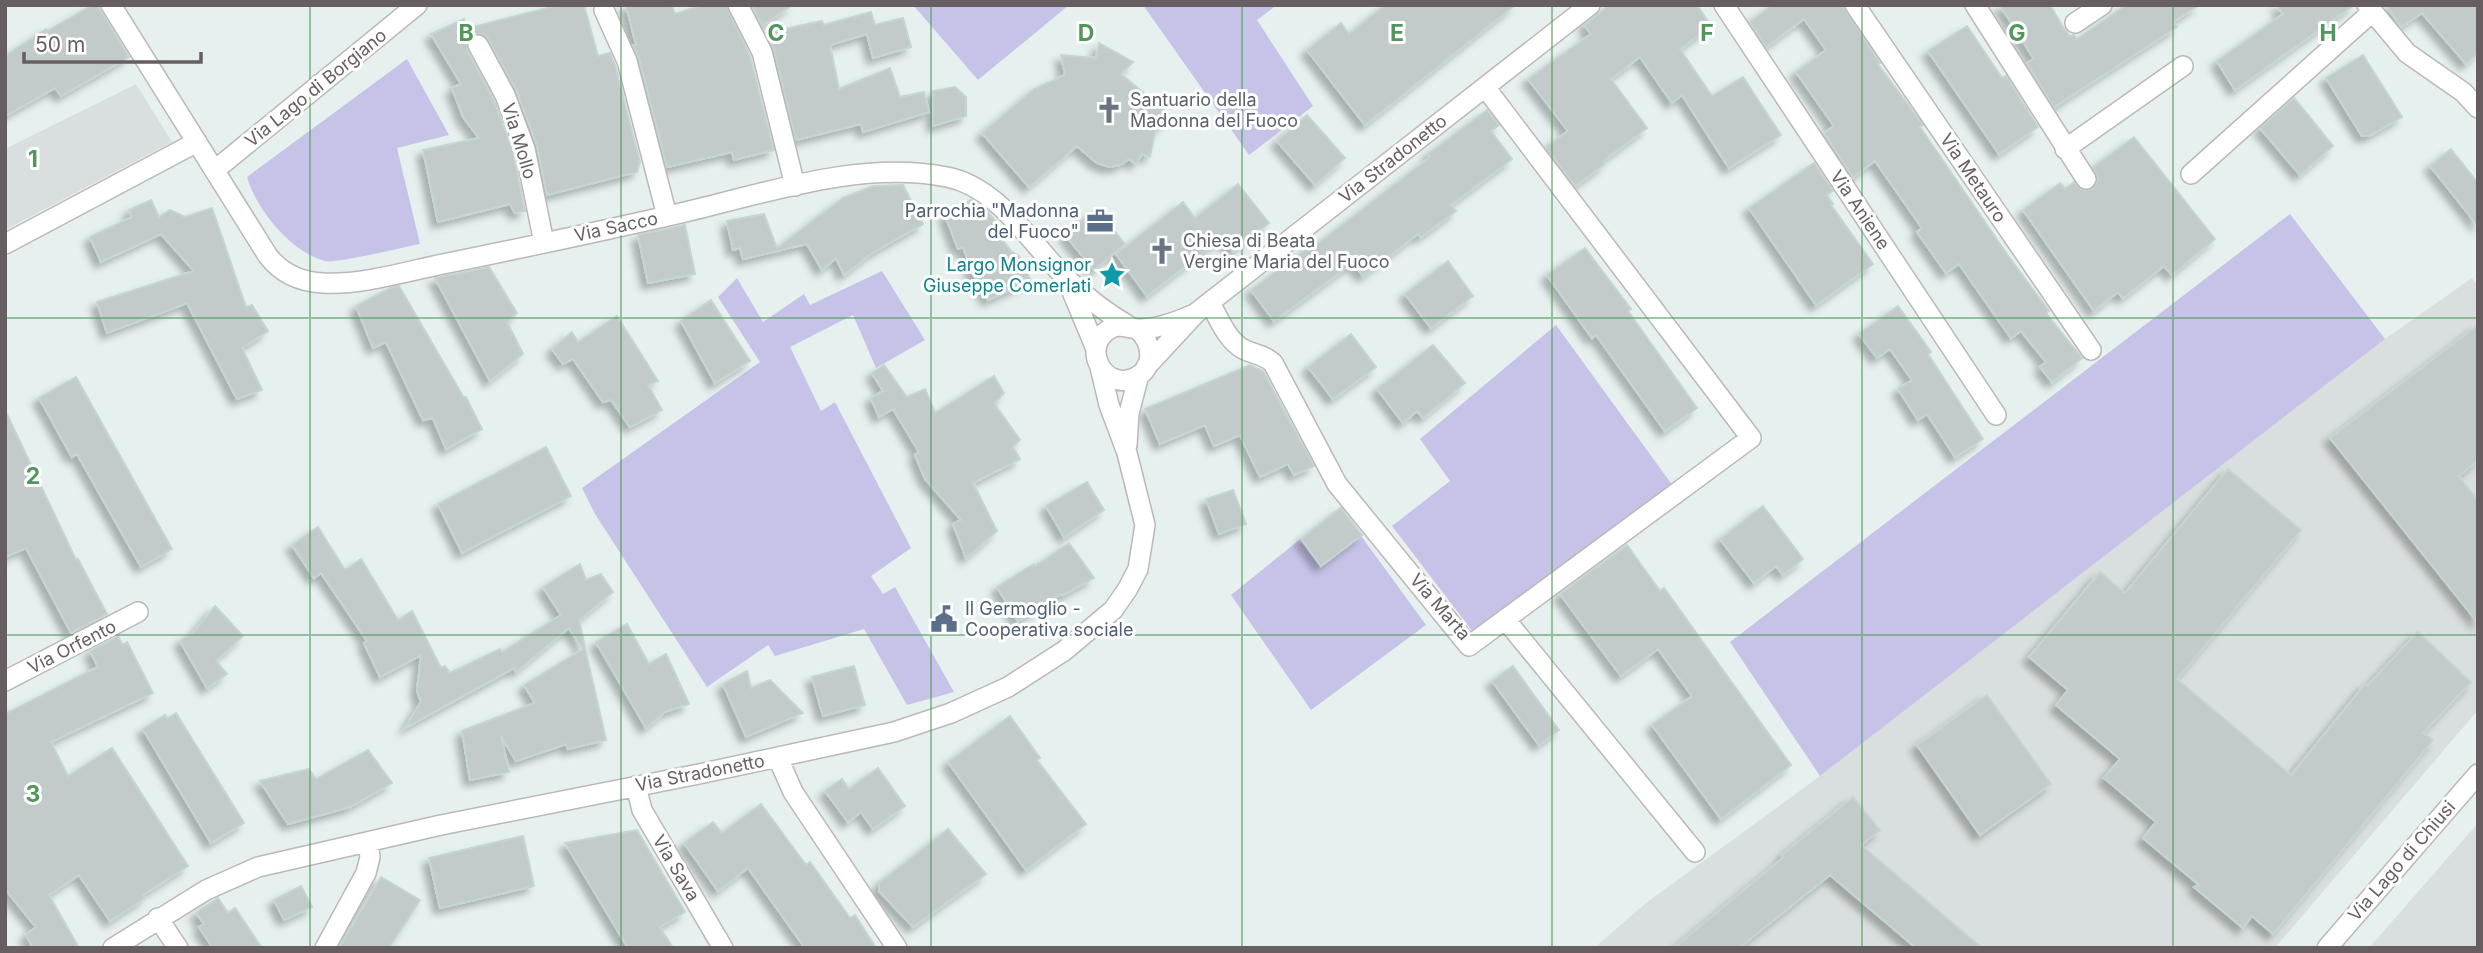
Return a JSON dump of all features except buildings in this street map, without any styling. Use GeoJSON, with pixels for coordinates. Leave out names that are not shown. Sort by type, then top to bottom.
{"type":"FeatureCollection","features":[{"type":"Feature","properties":{"kind":"street","name":"Via Sacco"},"geometry":{"type":"LineString","coordinates":[[111,5],[268,256],[280,269],[302,280],[345,283],[544,243],[795,186],[887,171],[905,171],[951,178],[979,191],[1001,207],[1066,278],[1095,304],[1133,328]]}},
{"type":"Feature","properties":{"kind":"street","name":"Via Lago di Borgiano"},"geometry":{"type":"LineString","coordinates":[[215,170],[417,5]]}},
{"type":"Feature","properties":{"kind":"street"},"geometry":{"type":"LineString","coordinates":[[738,5],[762,52],[795,186]]}},
{"type":"Feature","properties":{"kind":"street","name":"Via Stradonetto"},"geometry":{"type":"LineString","coordinates":[[1127,453],[1129,413],[1143,371],[1203,308],[1590,5]]}},
{"type":"Feature","properties":{"kind":"street","name":"Via Aniene"},"geometry":{"type":"LineString","coordinates":[[1724,5],[1996,415]]}},
{"type":"Feature","properties":{"kind":"street","name":"Via Metauro"},"geometry":{"type":"LineString","coordinates":[[1855,5],[2091,350]]}},
{"type":"Feature","properties":{"kind":"street"},"geometry":{"type":"LineString","coordinates":[[1975,5],[2086,179]]}},
{"type":"Feature","properties":{"kind":"street"},"geometry":{"type":"LineString","coordinates":[[2075,23],[2102,5]]}},
{"type":"Feature","properties":{"kind":"street"},"geometry":{"type":"LineString","coordinates":[[2191,174],[2370,9],[2407,53],[2463,92],[2478,108]]}},
{"type":"Feature","properties":{"kind":"street"},"geometry":{"type":"LineString","coordinates":[[604,10],[627,61],[667,216]]}},
{"type":"Feature","properties":{"kind":"street","name":"Via Mollo"},"geometry":{"type":"LineString","coordinates":[[478,45],[505,95],[525,149],[544,243]]}},
{"type":"Feature","properties":{"kind":"street"},"geometry":{"type":"LineString","coordinates":[[2065,149],[2183,66]]}},
{"type":"Feature","properties":{"kind":"street"},"geometry":{"type":"LineString","coordinates":[[1485,87],[1751,438],[1505,620],[1695,852]]}},
{"type":"Feature","properties":{"kind":"street"},"geometry":{"type":"LineString","coordinates":[[5,244],[197,142]]}},
{"type":"Feature","properties":{"kind":"street","name":"Via Sacco"},"geometry":{"type":"LineString","coordinates":[[1066,278],[1098,358]]}},
{"type":"Feature","properties":{"kind":"street","name":"Via Stradonetto"},"geometry":{"type":"LineString","coordinates":[[1133,328],[1167,324],[1203,308]]}},
{"type":"Feature","properties":{"kind":"street","name":"Via Marta"},"geometry":{"type":"LineString","coordinates":[[1203,308],[1243,349],[1263,355],[1273,363],[1337,484],[1469,646],[1505,620]]}},
{"type":"Feature","properties":{"kind":"street"},"geometry":{"type":"LineString","coordinates":[[1122,325],[1133,328],[1147,339],[1150,346],[1150,354],[1143,371],[1129,380],[1107,376],[1098,358],[1098,342],[1108,330],[1122,325]]}},
{"type":"Feature","properties":{"kind":"street","name":"Via Stradonetto"},"geometry":{"type":"LineString","coordinates":[[113,948],[206,890],[258,867],[894,732],[951,713],[1008,687],[1064,651],[1113,610],[1139,569],[1145,525],[1127,453],[1106,396],[1098,358]]}},
{"type":"Feature","properties":{"kind":"street","name":"Via Orfento"},"geometry":{"type":"LineString","coordinates":[[5,681],[138,612]]}},
{"type":"Feature","properties":{"kind":"street"},"geometry":{"type":"LineString","coordinates":[[778,758],[793,792],[897,948]]}},
{"type":"Feature","properties":{"kind":"street","name":"Via Lago di Chiusi"},"geometry":{"type":"LineString","coordinates":[[2327,948],[2478,774]]}},
{"type":"Feature","properties":{"kind":"street","name":"Via Sava"},"geometry":{"type":"LineString","coordinates":[[636,786],[642,810],[723,948]]}},
{"type":"Feature","properties":{"kind":"street"},"geometry":{"type":"LineString","coordinates":[[326,948],[366,873],[370,857],[368,842]]}},
{"type":"Feature","properties":{"kind":"street"},"geometry":{"type":"LineString","coordinates":[[158,918],[178,948]]}},
{"type":"Feature","properties":{"kind":"shaded area"},"geometry":{"type":"Polygon","coordinates":[[[913,5],[1069,5],[978,80],[913,5]]]}},
{"type":"Feature","properties":{"kind":"shaded area"},"geometry":{"type":"Polygon","coordinates":[[[1143,5],[1277,5],[1257,20],[1313,106],[1249,155],[1143,5]]]}},
{"type":"Feature","properties":{"kind":"shaded area"},"geometry":{"type":"Polygon","coordinates":[[[407,59],[449,135],[397,148],[420,244],[331,261],[312,256],[277,228],[258,202],[247,177],[407,59]]]}},
{"type":"Feature","properties":{"kind":"shaded area"},"geometry":{"type":"Polygon","coordinates":[[[136,84],[172,142],[5,230],[5,149],[136,84]]]}},
{"type":"Feature","properties":{"kind":"shaded area"},"geometry":{"type":"Polygon","coordinates":[[[2290,214],[2385,339],[1820,776],[1730,642],[2290,214]]]}},
{"type":"Feature","properties":{"kind":"shaded area"},"geometry":{"type":"Polygon","coordinates":[[[882,271],[925,340],[876,368],[853,315],[790,347],[821,411],[835,402],[911,548],[871,576],[883,594],[895,587],[954,692],[907,705],[864,629],[775,656],[768,645],[707,687],[595,514],[582,488],[760,362],[718,297],[737,278],[763,322],[804,294],[810,305],[882,271]]]}},
{"type":"Feature","properties":{"kind":"shaded area"},"geometry":{"type":"Polygon","coordinates":[[[2472,278],[2478,286],[2478,710],[2275,948],[1594,948],[1646,903],[1820,776],[2385,339],[2472,278]]]}},
{"type":"Feature","properties":{"kind":"shaded area"},"geometry":{"type":"Polygon","coordinates":[[[1556,325],[1673,486],[1473,632],[1392,526],[1450,481],[1420,439],[1556,325]]]}},
{"type":"Feature","properties":{"kind":"shaded area"},"geometry":{"type":"Polygon","coordinates":[[[1340,507],[1426,625],[1311,710],[1231,595],[1340,507]]]}},
{"type":"Feature","properties":{"kind":"shaded area"},"geometry":{"type":"Polygon","coordinates":[[[2478,823],[2478,948],[2369,948],[2478,823]]]}},
{"type":"Feature","properties":{"kind":"place","name":"Santuario della Madonna del Fuoco"},"geometry":{"type":"Point","coordinates":[1109,110]}},
{"type":"Feature","properties":{"kind":"place","name":"Parrochia \"Madonna del Fuoco\""},"geometry":{"type":"Point","coordinates":[1100,221]}},
{"type":"Feature","properties":{"kind":"place","name":"Chiesa di Beata Vergine Maria del Fuoco"},"geometry":{"type":"Point","coordinates":[1162,251]}},
{"type":"Feature","properties":{"kind":"place","name":"Largo Monsignor Giuseppe Comerlati"},"geometry":{"type":"Point","coordinates":[1112,275]}},
{"type":"Feature","properties":{"kind":"place","name":"Il Germoglio - Cooperativa sociale"},"geometry":{"type":"Point","coordinates":[944,619]}}]}
